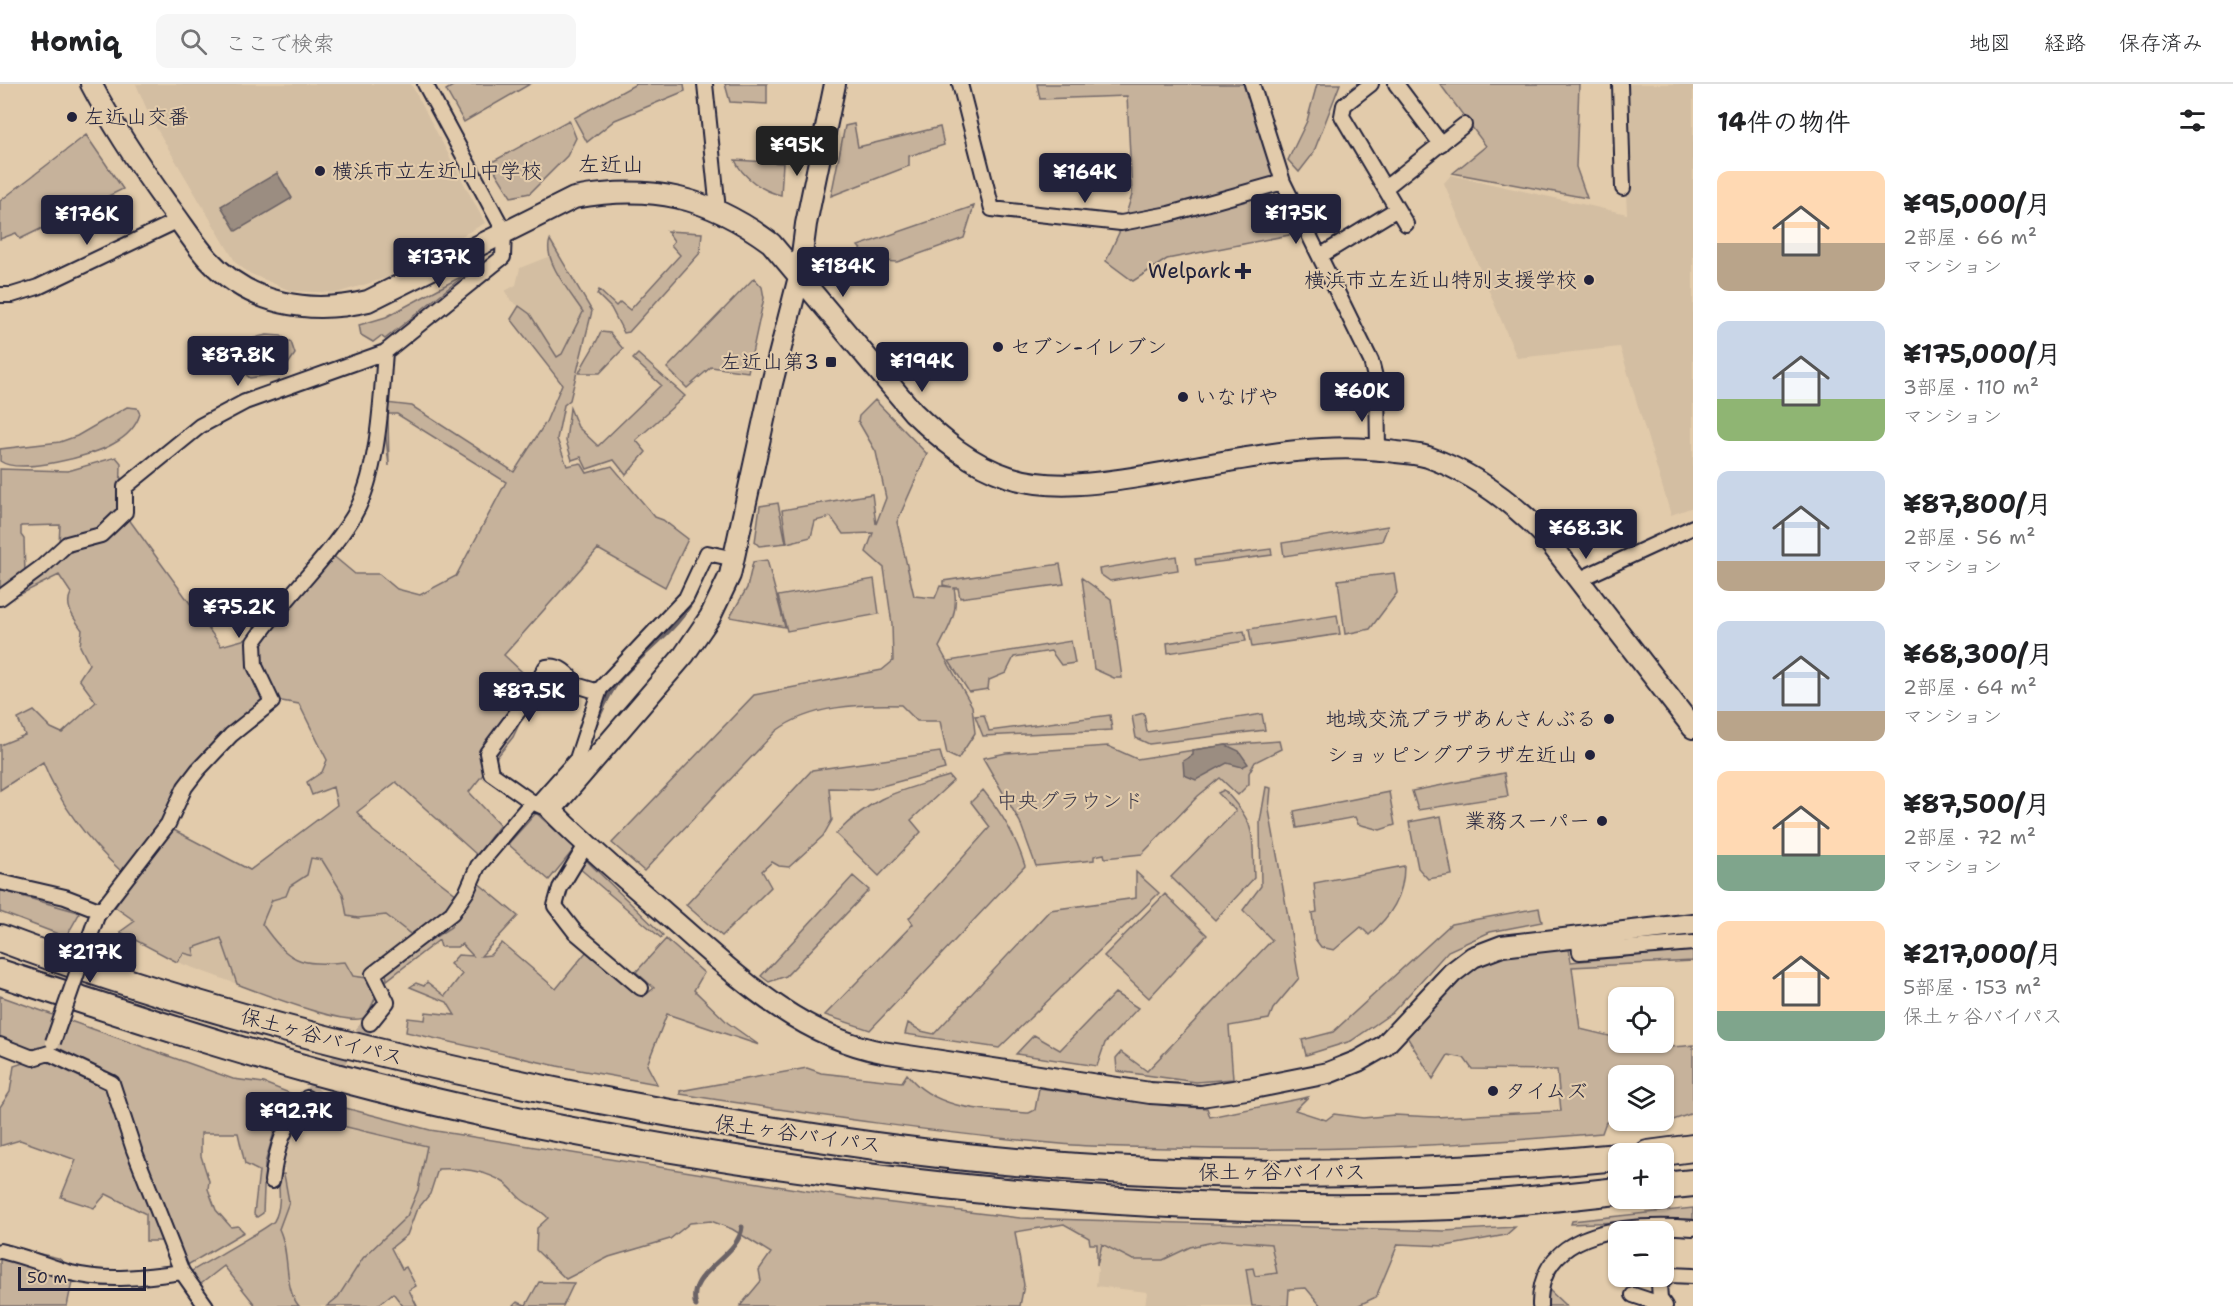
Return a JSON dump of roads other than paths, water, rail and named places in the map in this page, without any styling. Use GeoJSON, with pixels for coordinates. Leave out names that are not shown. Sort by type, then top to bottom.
{"type":"FeatureCollection","features":[{"type":"Feature","properties":{"kind":"highway","name":"保土ヶ谷バイパス"},"geometry":{"type":"LineString","coordinates":[[0,938],[208,1007],[355,1048],[712,1122],[863,1144],[967,1158],[1058,1165],[1248,1173],[1460,1171],[1608,1158]]}},
{"type":"Feature","properties":{"kind":"highway","name":"保土ヶ谷バイパス"},"geometry":{"type":"LineString","coordinates":[[0,973],[219,1044],[335,1077],[504,1117],[731,1159],[1028,1196],[1223,1206],[1451,1206],[1608,1192]]}},
{"type":"Feature","properties":{"kind":"highway"},"geometry":{"type":"LineString","coordinates":[[1674,1151],[1693,1148]]}},
{"type":"Feature","properties":{"kind":"highway"},"geometry":{"type":"LineString","coordinates":[[1674,1185],[1693,1183]]}},
{"type":"Feature","properties":{"kind":"street"},"geometry":{"type":"LineString","coordinates":[[91,84],[138,164],[210,260],[243,287],[290,306],[318,309],[344,307],[368,301],[574,198],[605,192],[663,193],[718,210],[745,223],[771,243],[913,412],[933,432],[956,452],[1011,477],[1040,482],[1091,483],[1310,451],[1378,449],[1426,456],[1482,483],[1521,512],[1544,535],[1693,728]]}},
{"type":"Feature","properties":{"kind":"street"},"geometry":{"type":"LineString","coordinates":[[0,598],[42,567],[67,544],[101,535],[125,513],[125,487],[200,426],[254,398],[385,352],[503,257],[504,231],[426,84]]}},
{"type":"Feature","properties":{"kind":"street"},"geometry":{"type":"LineString","coordinates":[[705,84],[718,210]]}},
{"type":"Feature","properties":{"kind":"street"},"geometry":{"type":"LineString","coordinates":[[370,1023],[387,1002],[373,974],[452,913],[467,891],[478,866],[540,806],[684,655],[711,617],[735,559],[772,383],[799,277],[806,224],[835,84]]}},
{"type":"Feature","properties":{"kind":"street"},"geometry":{"type":"LineString","coordinates":[[960,84],[992,209],[1121,222],[1180,211],[1283,182]]}},
{"type":"Feature","properties":{"kind":"street"},"geometry":{"type":"LineString","coordinates":[[1252,84],[1283,182],[1371,361],[1378,391],[1378,449]]}},
{"type":"Feature","properties":{"kind":"street"},"geometry":{"type":"LineString","coordinates":[[1371,84],[1344,105],[1342,116],[1406,224]]}},
{"type":"Feature","properties":{"kind":"street"},"geometry":{"type":"LineString","coordinates":[[1396,84],[1441,144]]}},
{"type":"Feature","properties":{"kind":"street"},"geometry":{"type":"LineString","coordinates":[[1620,84],[1623,188]]}},
{"type":"Feature","properties":{"kind":"street"},"geometry":{"type":"LineString","coordinates":[[1385,188],[1464,125]]}},
{"type":"Feature","properties":{"kind":"street"},"geometry":{"type":"LineString","coordinates":[[1320,256],[1397,209]]}},
{"type":"Feature","properties":{"kind":"street"},"geometry":{"type":"LineString","coordinates":[[0,296],[38,287],[179,220]]}},
{"type":"Feature","properties":{"kind":"street"},"geometry":{"type":"LineString","coordinates":[[0,1045],[33,1058],[51,1048],[98,913],[168,824],[185,787],[198,770],[231,735],[272,702],[255,666],[254,642],[353,517],[364,494],[381,405],[385,352]]}},
{"type":"Feature","properties":{"kind":"street"},"geometry":{"type":"LineString","coordinates":[[1578,580],[1693,527]]}},
{"type":"Feature","properties":{"kind":"street"},"geometry":{"type":"LineString","coordinates":[[540,806],[577,759],[599,692],[686,598],[707,553],[735,559]]}},
{"type":"Feature","properties":{"kind":"street"},"geometry":{"type":"LineString","coordinates":[[599,692],[576,685],[569,674],[558,667],[546,667],[531,694],[487,753],[490,773],[540,806],[735,975],[786,1014],[814,1030],[871,1050],[1150,1093],[1201,1096],[1328,1072],[1358,1061],[1384,1046],[1452,974],[1473,957],[1502,946],[1578,935],[1693,924]]}},
{"type":"Feature","properties":{"kind":"street"},"geometry":{"type":"LineString","coordinates":[[586,845],[556,896],[555,906],[575,932],[641,988]]}},
{"type":"Feature","properties":{"kind":"street"},"geometry":{"type":"LineString","coordinates":[[0,882],[65,897],[98,913]]}},
{"type":"Feature","properties":{"kind":"street"},"geometry":{"type":"LineString","coordinates":[[1578,935],[1580,951],[1693,943]]}},
{"type":"Feature","properties":{"kind":"street"},"geometry":{"type":"LineString","coordinates":[[51,1048],[112,1083],[134,1150],[182,1272],[206,1306]]}},
{"type":"Feature","properties":{"kind":"street"},"geometry":{"type":"LineString","coordinates":[[272,1181],[277,1145],[294,1115],[307,1098]]}},
{"type":"Feature","properties":{"kind":"street"},"geometry":{"type":"LineString","coordinates":[[1540,1306],[1541,1284],[1547,1271],[1566,1248],[1585,1236],[1646,1227],[1693,1228]]}},
{"type":"Feature","properties":{"kind":"street"},"geometry":{"type":"LineString","coordinates":[[0,1251],[27,1257],[72,1273],[99,1277],[182,1272]]}},
{"type":"Feature","properties":{"kind":"street"},"geometry":{"type":"LineString","coordinates":[[1633,1295],[1663,1302],[1659,1284],[1670,1275],[1693,1276]]}},
{"type":"Feature","properties":{"kind":"waterway"},"geometry":{"type":"LineString","coordinates":[[593,729],[615,685],[681,617],[696,592]]}},
{"type":"Feature","properties":{"kind":"waterway"},"geometry":{"type":"LineString","coordinates":[[696,1306],[695,1294],[698,1284],[732,1248],[739,1238],[742,1227]]}},
{"type":"Feature","properties":{"kind":"tunnel"},"geometry":{"type":"LineString","coordinates":[[307,1098],[370,1023]]}},
{"type":"Feature","properties":{"kind":"place","name":"左近山交番"},"geometry":{"type":"Point","coordinates":[72,117]}},
{"type":"Feature","properties":{"kind":"place","name":"横浜市立左近山中学校"},"geometry":{"type":"Point","coordinates":[320,171]}},
{"type":"Feature","properties":{"kind":"place","name":"Welpark"},"geometry":{"type":"Point","coordinates":[1243,271]}},
{"type":"Feature","properties":{"kind":"place","name":"横浜市立左近山特別支援学校"},"geometry":{"type":"Point","coordinates":[1589,280]}},
{"type":"Feature","properties":{"kind":"place","name":"セブン-イレブン"},"geometry":{"type":"Point","coordinates":[998,347]}},
{"type":"Feature","properties":{"kind":"place","name":"左近山第3"},"geometry":{"type":"Point","coordinates":[831,362]}},
{"type":"Feature","properties":{"kind":"place","name":"いなげや"},"geometry":{"type":"Point","coordinates":[1183,397]}},
{"type":"Feature","properties":{"kind":"place","name":"地域交流プラザあんさんぶる"},"geometry":{"type":"Point","coordinates":[1609,719]}},
{"type":"Feature","properties":{"kind":"place","name":"ショッピングプラザ左近山"},"geometry":{"type":"Point","coordinates":[1590,755]}},
{"type":"Feature","properties":{"kind":"place","name":"業務スーパー"},"geometry":{"type":"Point","coordinates":[1602,821]}},
{"type":"Feature","properties":{"kind":"place","name":"タイムズ"},"geometry":{"type":"Point","coordinates":[1493,1091]}},
{"type":"Feature","properties":{"kind":"district","name":"左近山"},"geometry":{"type":"Point","coordinates":[611,164]}},
{"type":"Feature","properties":{"kind":"park label","name":"中央グラウンド"},"geometry":{"type":"Point","coordinates":[1070,801]}}]}
